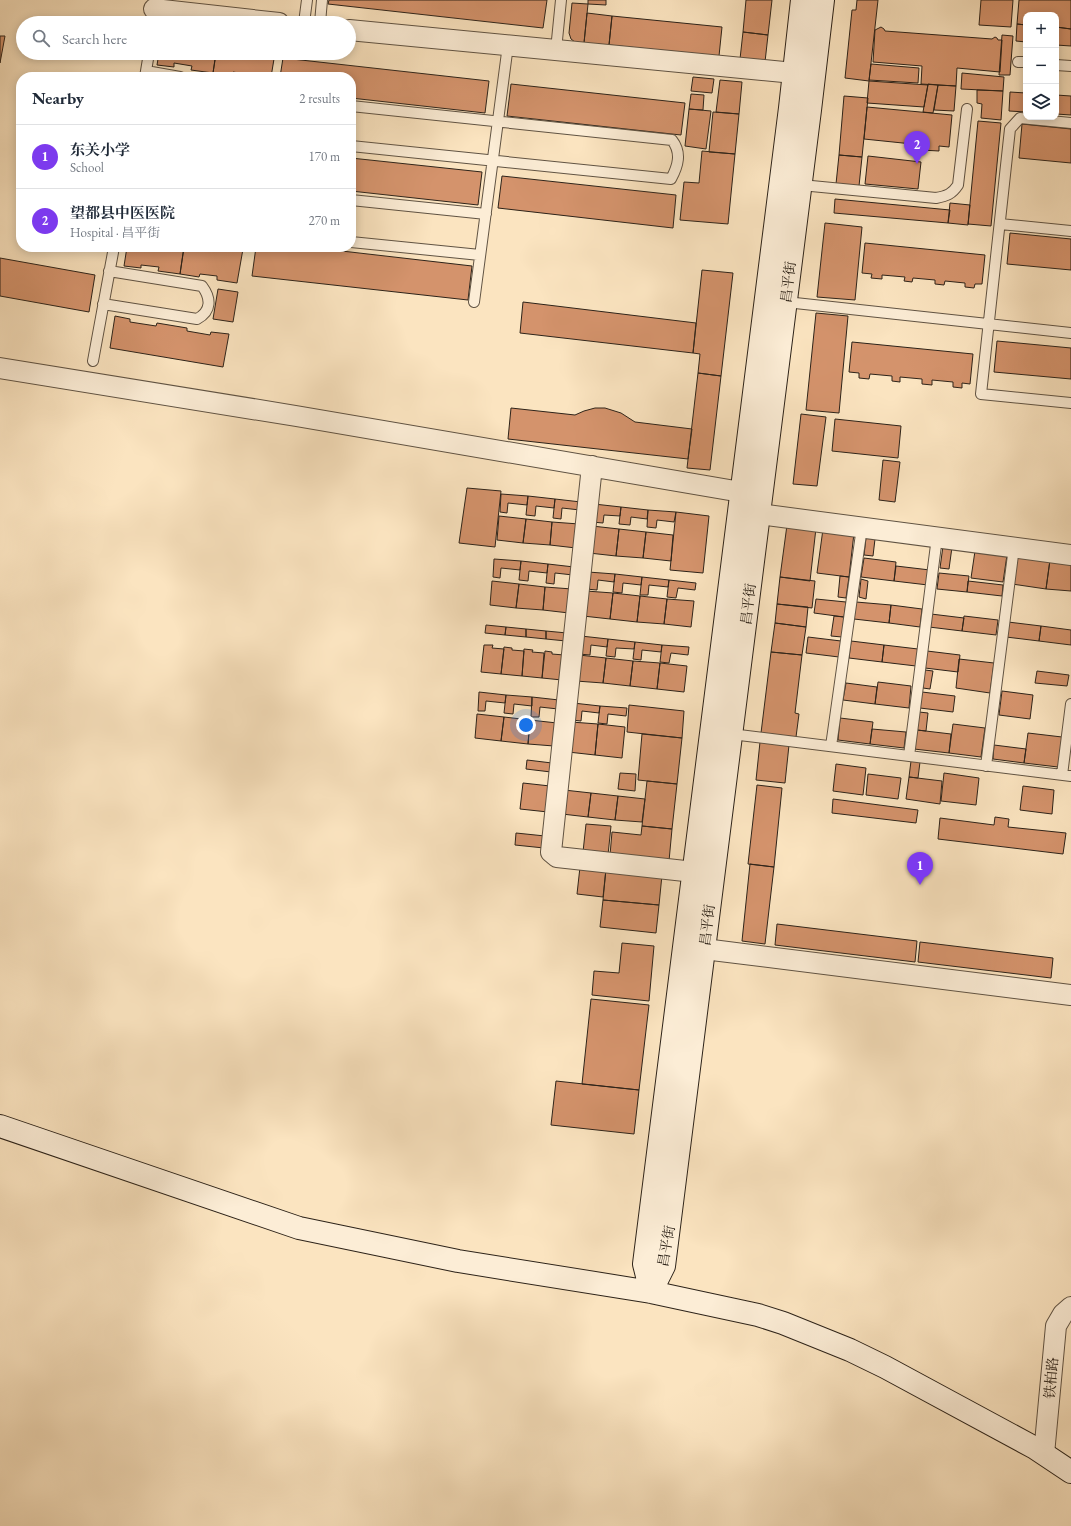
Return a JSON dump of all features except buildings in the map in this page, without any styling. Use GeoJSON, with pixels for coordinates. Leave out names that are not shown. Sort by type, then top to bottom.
{"type":"FeatureCollection","features":[{"type":"Feature","properties":{"kind":"street","name":"昌平街"},"geometry":{"type":"LineString","coordinates":[[651,1292],[644,1264],[802,0]]}},
{"type":"Feature","properties":{"kind":"street","name":"昌平街"},"geometry":{"type":"LineString","coordinates":[[651,1292],[664,1266],[823,0]]}},
{"type":"Feature","properties":{"kind":"street"},"geometry":{"type":"LineString","coordinates":[[356,31],[794,73]]}},
{"type":"Feature","properties":{"kind":"street"},"geometry":{"type":"LineString","coordinates":[[0,368],[296,416],[741,492]]}},
{"type":"Feature","properties":{"kind":"street"},"geometry":{"type":"LineString","coordinates":[[592,466],[551,852],[556,857],[694,872]]}},
{"type":"Feature","properties":{"kind":"street"},"geometry":{"type":"LineString","coordinates":[[759,514],[1071,555]]}},
{"type":"Feature","properties":{"kind":"street"},"geometry":{"type":"LineString","coordinates":[[704,949],[1071,995]]}},
{"type":"Feature","properties":{"kind":"street"},"geometry":{"type":"LineString","coordinates":[[0,1126],[299,1228],[458,1261],[651,1292],[758,1315],[816,1336],[886,1367],[1044,1454],[1071,1472]]}},
{"type":"Feature","properties":{"kind":"street","name":"铁柏路"},"geometry":{"type":"LineString","coordinates":[[1044,1454],[1056,1326],[1064,1314],[1071,1308]]}},
{"type":"Feature","properties":{"kind":"lane"},"geometry":{"type":"LineString","coordinates":[[305,16],[307,0]]}},
{"type":"Feature","properties":{"kind":"lane"},"geometry":{"type":"LineString","coordinates":[[321,16],[322,0]]}},
{"type":"Feature","properties":{"kind":"lane"},"geometry":{"type":"LineString","coordinates":[[556,50],[561,0]]}},
{"type":"Feature","properties":{"kind":"lane"},"geometry":{"type":"LineString","coordinates":[[474,302],[508,45]]}},
{"type":"Feature","properties":{"kind":"lane"},"geometry":{"type":"LineString","coordinates":[[146,72],[147,60]]}},
{"type":"Feature","properties":{"kind":"lane"},"geometry":{"type":"LineString","coordinates":[[1059,65],[1071,66]]}},
{"type":"Feature","properties":{"kind":"lane"},"geometry":{"type":"LineString","coordinates":[[356,107],[672,140],[679,153],[676,169],[671,179],[356,146]]}},
{"type":"Feature","properties":{"kind":"lane"},"geometry":{"type":"LineString","coordinates":[[800,185],[936,198],[947,196],[953,192],[958,185],[967,109]]}},
{"type":"Feature","properties":{"kind":"lane"},"geometry":{"type":"LineString","coordinates":[[1071,123],[1020,118],[1010,129],[981,394],[1071,403]]}},
{"type":"Feature","properties":{"kind":"lane"},"geometry":{"type":"LineString","coordinates":[[356,201],[486,214]]}},
{"type":"Feature","properties":{"kind":"lane"},"geometry":{"type":"LineString","coordinates":[[1000,224],[1071,231]]}},
{"type":"Feature","properties":{"kind":"lane"},"geometry":{"type":"LineString","coordinates":[[356,243],[480,255]]}},
{"type":"Feature","properties":{"kind":"lane"},"geometry":{"type":"LineString","coordinates":[[93,361],[113,252]]}},
{"type":"Feature","properties":{"kind":"lane"},"geometry":{"type":"LineString","coordinates":[[103,304],[197,319],[203,316],[207,311],[208,294],[202,286],[109,271]]}},
{"type":"Feature","properties":{"kind":"lane"},"geometry":{"type":"LineString","coordinates":[[786,302],[1071,333]]}},
{"type":"Feature","properties":{"kind":"lane"},"geometry":{"type":"LineString","coordinates":[[831,746],[862,527]]}},
{"type":"Feature","properties":{"kind":"lane"},"geometry":{"type":"LineString","coordinates":[[909,756],[937,537]]}},
{"type":"Feature","properties":{"kind":"lane"},"geometry":{"type":"LineString","coordinates":[[986,766],[1014,548]]}},
{"type":"Feature","properties":{"kind":"lane"},"geometry":{"type":"LineString","coordinates":[[731,734],[1066,776],[1071,704]]}},
{"type":"Feature","properties":{"kind":"place","name":"望都县中医医院"},"geometry":{"type":"Point","coordinates":[917,164]}},
{"type":"Feature","properties":{"kind":"place","name":"东关小学"},"geometry":{"type":"Point","coordinates":[920,885]}}]}
